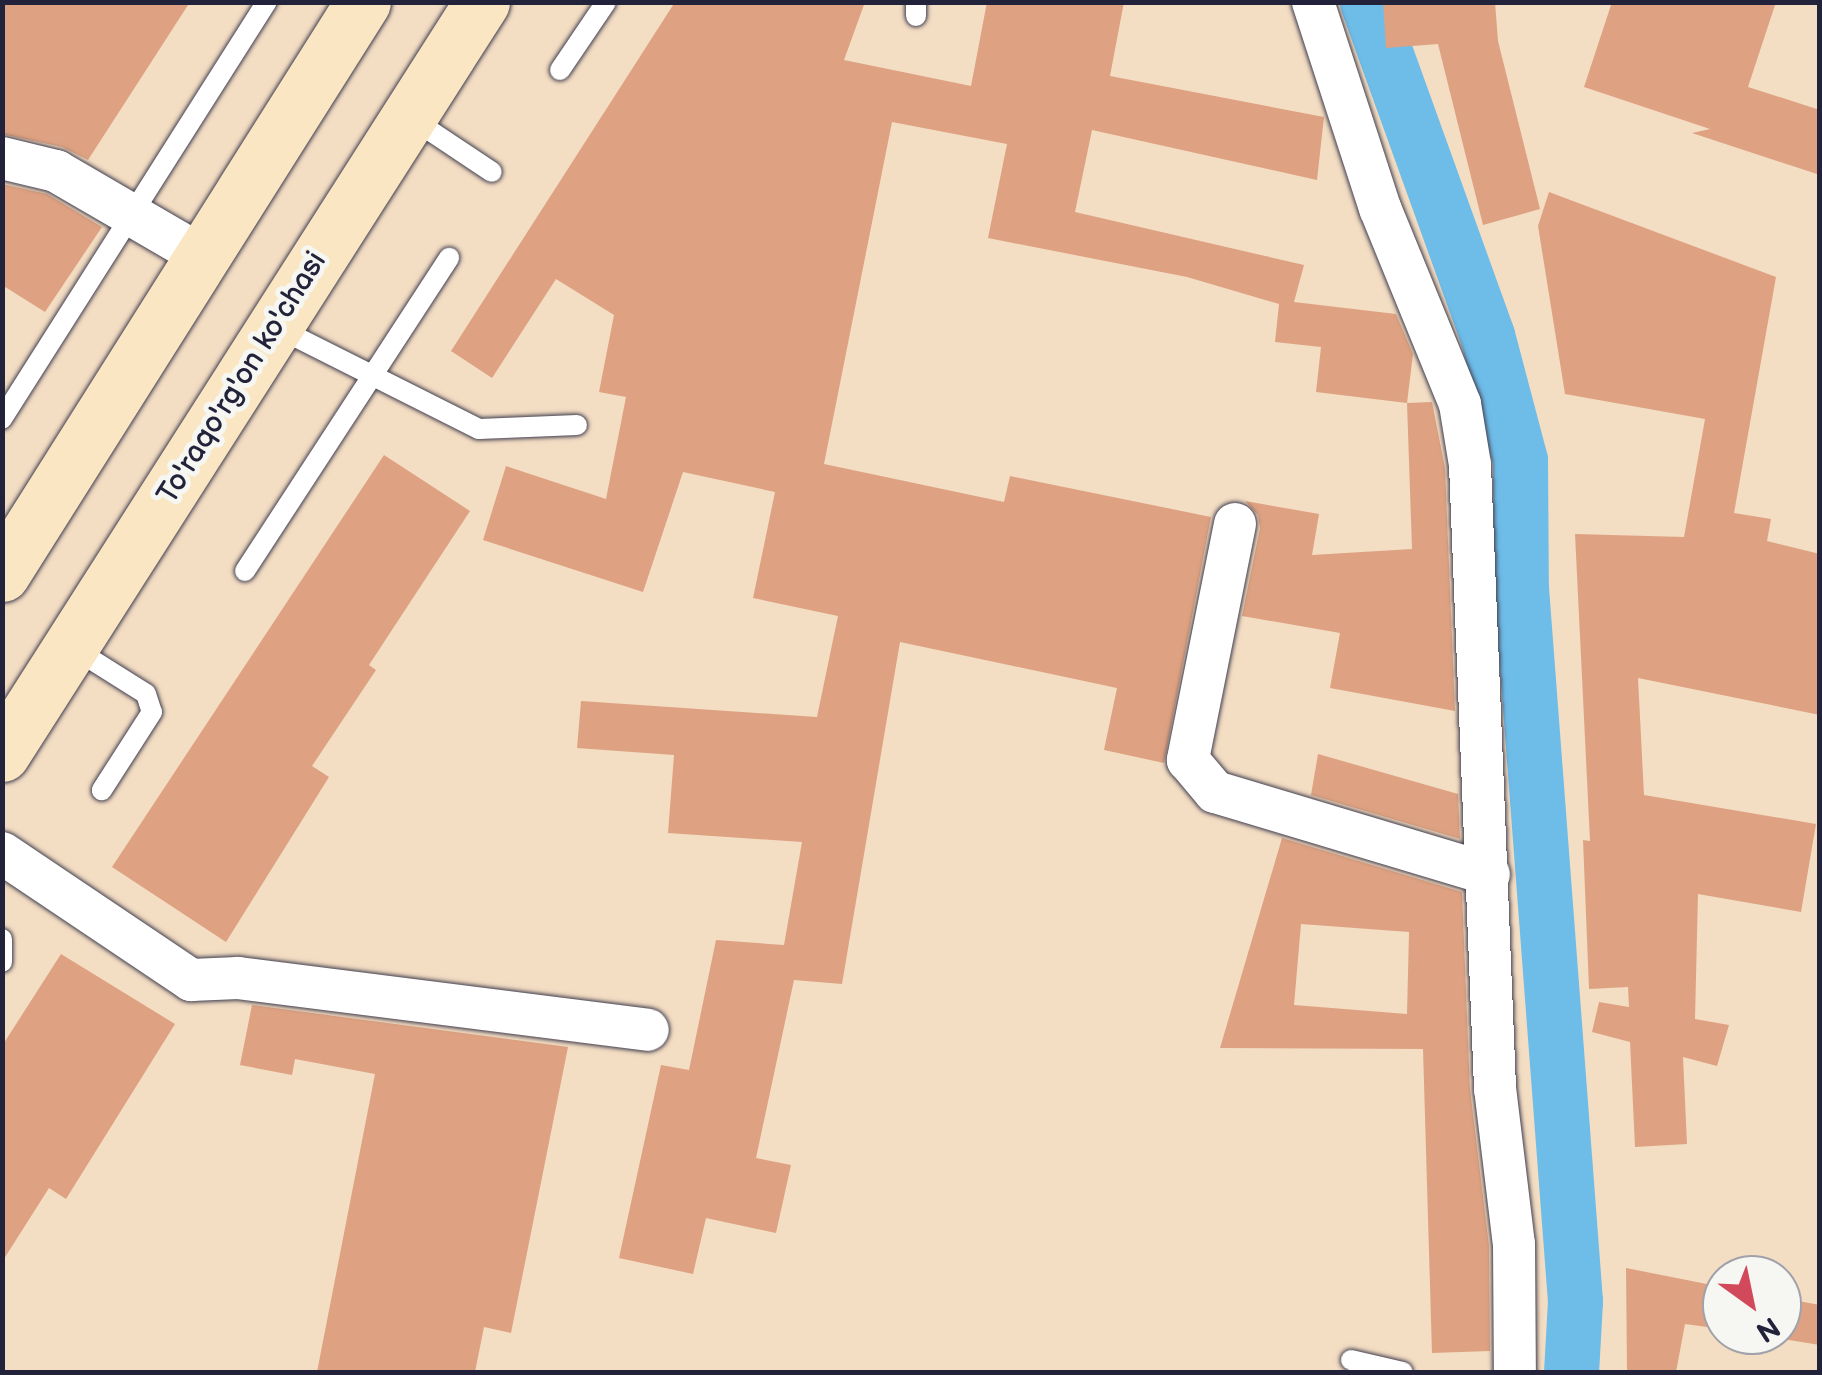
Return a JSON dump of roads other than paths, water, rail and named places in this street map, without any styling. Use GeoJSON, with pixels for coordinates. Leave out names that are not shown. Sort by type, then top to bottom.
{"type":"FeatureCollection","features":[{"type":"Feature","properties":{"kind":"main road"},"geometry":{"type":"LineString","coordinates":[[5,564],[363,2]]}},
{"type":"Feature","properties":{"kind":"main road","name":"To'raqo'rg'on ko'chasi"},"geometry":{"type":"LineString","coordinates":[[2,754],[482,2]]}},
{"type":"Feature","properties":{"kind":"street"},"geometry":{"type":"LineString","coordinates":[[1313,2],[1380,208],[1460,404],[1470,465],[1495,1088],[1514,1244],[1515,1372]]}},
{"type":"Feature","properties":{"kind":"street"},"geometry":{"type":"LineString","coordinates":[[2,158],[56,171],[204,257]]}},
{"type":"Feature","properties":{"kind":"street"},"geometry":{"type":"LineString","coordinates":[[1236,524],[1188,760],[1216,792],[1489,874]]}},
{"type":"Feature","properties":{"kind":"street"},"geometry":{"type":"LineString","coordinates":[[2,853],[191,980],[238,978],[648,1030]]}},
{"type":"Feature","properties":{"kind":"lane"},"geometry":{"type":"LineString","coordinates":[[2,420],[266,2]]}},
{"type":"Feature","properties":{"kind":"lane"},"geometry":{"type":"LineString","coordinates":[[560,70],[606,2]]}},
{"type":"Feature","properties":{"kind":"lane"},"geometry":{"type":"LineString","coordinates":[[409,116],[492,172]]}},
{"type":"Feature","properties":{"kind":"lane"},"geometry":{"type":"LineString","coordinates":[[245,571],[449,258]]}},
{"type":"Feature","properties":{"kind":"lane"},"geometry":{"type":"LineString","coordinates":[[274,326],[479,428],[577,425]]}},
{"type":"Feature","properties":{"kind":"lane"},"geometry":{"type":"LineString","coordinates":[[71,646],[146,694],[152,712],[102,790]]}},
{"type":"Feature","properties":{"kind":"lane"},"geometry":{"type":"LineString","coordinates":[[2,939],[2,962]]}},
{"type":"Feature","properties":{"kind":"lane"},"geometry":{"type":"LineString","coordinates":[[1351,1360],[1404,1372]]}},
{"type":"Feature","properties":{"kind":"waterway"},"geometry":{"type":"LineString","coordinates":[[1367,2],[1487,335],[1520,460],[1521,588],[1575,1301],[1571,1372]]}}]}
